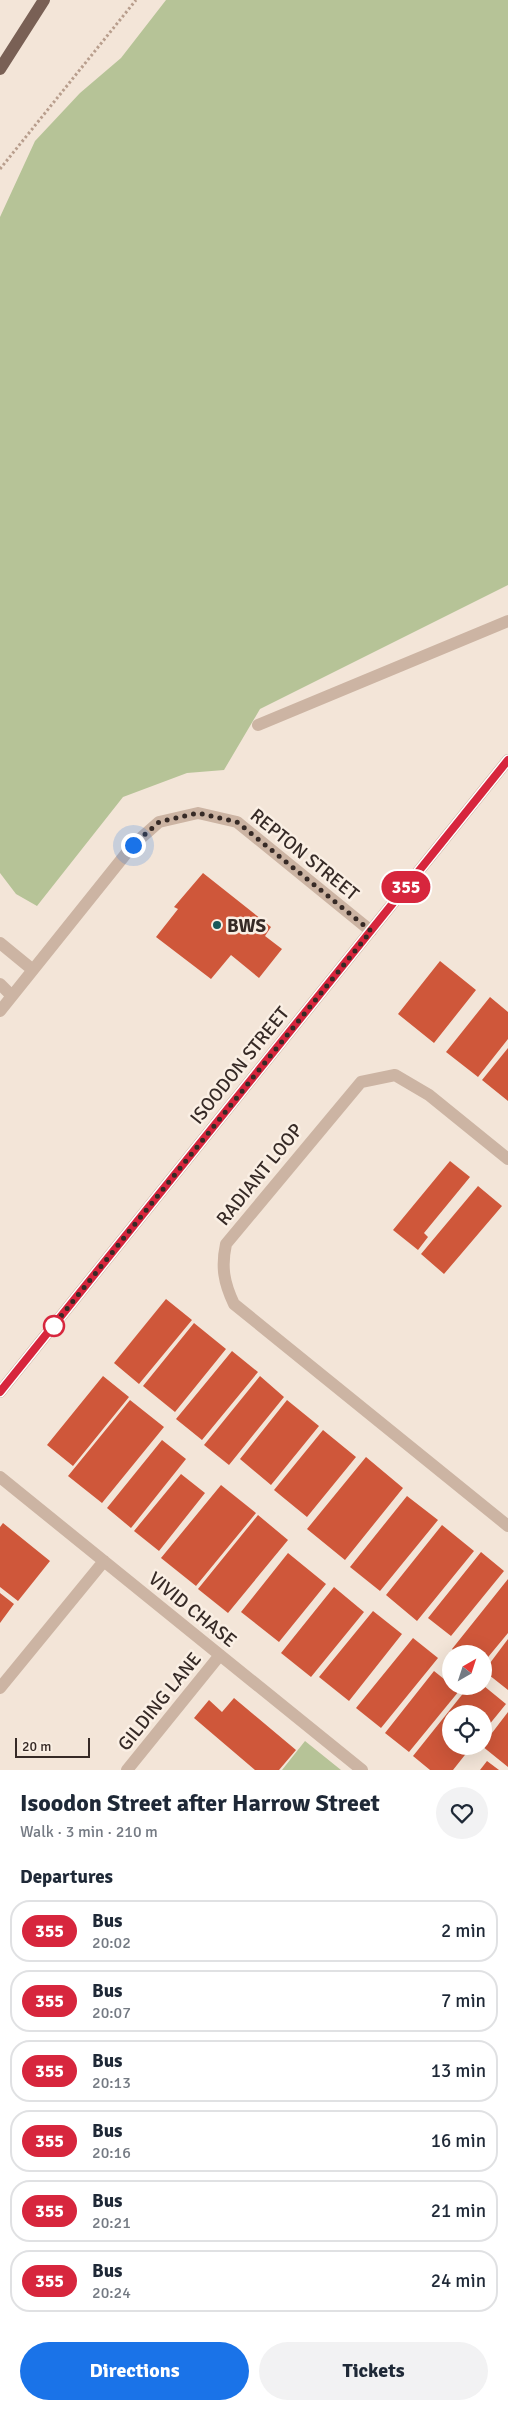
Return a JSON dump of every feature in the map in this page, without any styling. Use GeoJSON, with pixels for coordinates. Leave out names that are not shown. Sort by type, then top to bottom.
{"type":"FeatureCollection","features":[{"type":"Feature","properties":{"kind":"main road"},"geometry":{"type":"LineString","coordinates":[[0,69],[44,0]]}},
{"type":"Feature","properties":{"kind":"street"},"geometry":{"type":"LineString","coordinates":[[258,725],[508,621]]}},
{"type":"Feature","properties":{"kind":"street","name":"ISOODON STREET"},"geometry":{"type":"LineString","coordinates":[[0,1392],[508,760]]}},
{"type":"Feature","properties":{"kind":"street","name":"REPTON STREET"},"geometry":{"type":"LineString","coordinates":[[0,1011],[133,845],[159,822],[198,813],[237,822],[371,931]]}},
{"type":"Feature","properties":{"kind":"street"},"geometry":{"type":"LineString","coordinates":[[0,943],[33,970]]}},
{"type":"Feature","properties":{"kind":"street"},"geometry":{"type":"LineString","coordinates":[[0,984],[12,996]]}},
{"type":"Feature","properties":{"kind":"street","name":"RADIANT LOOP"},"geometry":{"type":"LineString","coordinates":[[508,1159],[429,1095],[396,1075],[361,1082],[226,1244],[222,1261],[224,1283],[234,1304],[508,1526]]}},
{"type":"Feature","properties":{"kind":"street","name":"VIVID CHASE"},"geometry":{"type":"LineString","coordinates":[[0,1477],[362,1770]]}},
{"type":"Feature","properties":{"kind":"street"},"geometry":{"type":"LineString","coordinates":[[0,1688],[104,1560]]}},
{"type":"Feature","properties":{"kind":"street","name":"GILDING LANE"},"geometry":{"type":"LineString","coordinates":[[127,1770],[220,1655]]}},
{"type":"Feature","properties":{"kind":"path"},"geometry":{"type":"LineString","coordinates":[[0,168],[136,0]]}},
{"type":"Feature","properties":{"kind":"green space"},"geometry":{"type":"Polygon","coordinates":[[[166,0],[508,0],[508,585],[260,709],[224,770],[187,773],[123,797],[37,906],[16,894],[0,873],[0,217],[35,141],[80,93],[121,58],[166,0]]]}},
{"type":"Feature","properties":{"kind":"green space"},"geometry":{"type":"Polygon","coordinates":[[[305,1741],[341,1770],[282,1770],[305,1741]]]}},
{"type":"Feature","properties":{"kind":"building","name":"BWS"},"geometry":{"type":"Polygon","coordinates":[[[203,873],[271,927],[265,936],[282,949],[259,978],[231,955],[211,979],[156,937],[178,909],[174,907],[203,873]]]}},
{"type":"Feature","properties":{"kind":"building"},"geometry":{"type":"Polygon","coordinates":[[[440,961],[476,990],[434,1043],[398,1014],[440,961]]]}},
{"type":"Feature","properties":{"kind":"building"},"geometry":{"type":"Polygon","coordinates":[[[490,997],[508,1012],[508,1039],[478,1077],[446,1052],[490,997]]]}},
{"type":"Feature","properties":{"kind":"building"},"geometry":{"type":"Polygon","coordinates":[[[508,1048],[508,1101],[482,1080],[508,1048]]]}},
{"type":"Feature","properties":{"kind":"building"},"geometry":{"type":"Polygon","coordinates":[[[450,1161],[470,1177],[424,1233],[428,1237],[418,1250],[393,1230],[450,1161]]]}},
{"type":"Feature","properties":{"kind":"building"},"geometry":{"type":"Polygon","coordinates":[[[478,1186],[502,1206],[444,1274],[421,1254],[478,1186]]]}},
{"type":"Feature","properties":{"kind":"building"},"geometry":{"type":"Polygon","coordinates":[[[166,1299],[192,1320],[139,1384],[114,1363],[166,1299]]]}},
{"type":"Feature","properties":{"kind":"building"},"geometry":{"type":"Polygon","coordinates":[[[194,1323],[226,1349],[175,1412],[143,1386],[194,1323]]]}},
{"type":"Feature","properties":{"kind":"building"},"geometry":{"type":"Polygon","coordinates":[[[232,1351],[258,1372],[202,1440],[176,1419],[232,1351]]]}},
{"type":"Feature","properties":{"kind":"building"},"geometry":{"type":"Polygon","coordinates":[[[103,1376],[129,1397],[73,1466],[47,1445],[103,1376]]]}},
{"type":"Feature","properties":{"kind":"building"},"geometry":{"type":"Polygon","coordinates":[[[260,1376],[284,1397],[229,1465],[204,1445],[260,1376]]]}},
{"type":"Feature","properties":{"kind":"building"},"geometry":{"type":"Polygon","coordinates":[[[130,1400],[164,1427],[102,1503],[68,1476],[130,1400]]]}},
{"type":"Feature","properties":{"kind":"building"},"geometry":{"type":"Polygon","coordinates":[[[287,1400],[319,1426],[271,1485],[240,1459],[287,1400]]]}},
{"type":"Feature","properties":{"kind":"building"},"geometry":{"type":"Polygon","coordinates":[[[323,1430],[356,1457],[307,1517],[274,1490],[323,1430]]]}},
{"type":"Feature","properties":{"kind":"building"},"geometry":{"type":"Polygon","coordinates":[[[162,1440],[186,1459],[131,1528],[107,1508],[162,1440]]]}},
{"type":"Feature","properties":{"kind":"building"},"geometry":{"type":"Polygon","coordinates":[[[366,1457],[403,1488],[345,1560],[307,1529],[366,1457]]]}},
{"type":"Feature","properties":{"kind":"building"},"geometry":{"type":"Polygon","coordinates":[[[181,1474],[205,1493],[159,1551],[134,1531],[181,1474]]]}},
{"type":"Feature","properties":{"kind":"building"},"geometry":{"type":"Polygon","coordinates":[[[221,1485],[256,1513],[196,1586],[161,1558],[221,1485]]]}},
{"type":"Feature","properties":{"kind":"building"},"geometry":{"type":"Polygon","coordinates":[[[407,1496],[438,1520],[380,1591],[350,1567],[407,1496]]]}},
{"type":"Feature","properties":{"kind":"building"},"geometry":{"type":"Polygon","coordinates":[[[258,1515],[288,1540],[228,1613],[198,1589],[258,1515]]]}},
{"type":"Feature","properties":{"kind":"building"},"geometry":{"type":"Polygon","coordinates":[[[3,1523],[50,1561],[18,1601],[0,1587],[0,1527],[3,1523]]]}},
{"type":"Feature","properties":{"kind":"building"},"geometry":{"type":"Polygon","coordinates":[[[442,1525],[474,1551],[417,1621],[386,1595],[442,1525]]]}},
{"type":"Feature","properties":{"kind":"building"},"geometry":{"type":"Polygon","coordinates":[[[481,1552],[504,1571],[451,1636],[428,1618],[481,1552]]]}},
{"type":"Feature","properties":{"kind":"building"},"geometry":{"type":"Polygon","coordinates":[[[288,1553],[326,1584],[279,1642],[241,1612],[288,1553]]]}},
{"type":"Feature","properties":{"kind":"building"},"geometry":{"type":"Polygon","coordinates":[[[508,1579],[508,1633],[492,1652],[492,1645],[455,1645],[508,1579]]]}},
{"type":"Feature","properties":{"kind":"building"},"geometry":{"type":"Polygon","coordinates":[[[334,1587],[364,1612],[311,1677],[281,1653],[334,1587]]]}},
{"type":"Feature","properties":{"kind":"building"},"geometry":{"type":"Polygon","coordinates":[[[0,1593],[14,1604],[0,1623],[0,1593]]]}},
{"type":"Feature","properties":{"kind":"building"},"geometry":{"type":"Polygon","coordinates":[[[373,1611],[402,1634],[349,1701],[319,1677],[373,1611]]]}},
{"type":"Feature","properties":{"kind":"building"},"geometry":{"type":"Polygon","coordinates":[[[413,1638],[438,1658],[381,1728],[356,1708],[413,1638]]]}},
{"type":"Feature","properties":{"kind":"building"},"geometry":{"type":"Polygon","coordinates":[[[508,1639],[508,1690],[492,1677],[492,1660],[508,1639]]]}},
{"type":"Feature","properties":{"kind":"building"},"geometry":{"type":"Polygon","coordinates":[[[434,1671],[442,1677],[442,1695],[456,1695],[448,1705],[442,1705],[442,1712],[409,1752],[385,1733],[434,1671]]]}},
{"type":"Feature","properties":{"kind":"building"},"geometry":{"type":"Polygon","coordinates":[[[492,1693],[506,1704],[492,1721],[492,1705],[454,1705],[462,1695],[492,1695],[492,1693]]]}},
{"type":"Feature","properties":{"kind":"building"},"geometry":{"type":"Polygon","coordinates":[[[234,1698],[296,1750],[279,1770],[255,1770],[194,1718],[209,1700],[222,1712],[234,1698]]]}},
{"type":"Feature","properties":{"kind":"building"},"geometry":{"type":"Polygon","coordinates":[[[508,1712],[508,1767],[492,1754],[492,1733],[508,1712]]]}},
{"type":"Feature","properties":{"kind":"building"},"geometry":{"type":"Polygon","coordinates":[[[442,1720],[442,1755],[465,1755],[453,1770],[430,1770],[413,1756],[442,1720]]]}},
{"type":"Feature","properties":{"kind":"building"},"geometry":{"type":"Polygon","coordinates":[[[487,1761],[499,1770],[480,1770],[487,1761]]]}},
{"type":"Feature","properties":{"kind":"bus line","name":"355"},"geometry":{"type":"LineString","coordinates":[[0,1392],[508,760]]}},
{"type":"Feature","properties":{"kind":"place","name":"BWS"},"geometry":{"type":"Point","coordinates":[217,925]}},
{"type":"Feature","properties":{"kind":"route"},"geometry":{"type":"LineString","coordinates":[[54,1326],[49,1331],[371,931],[237,822],[198,813],[159,822],[133,845]]}}]}
